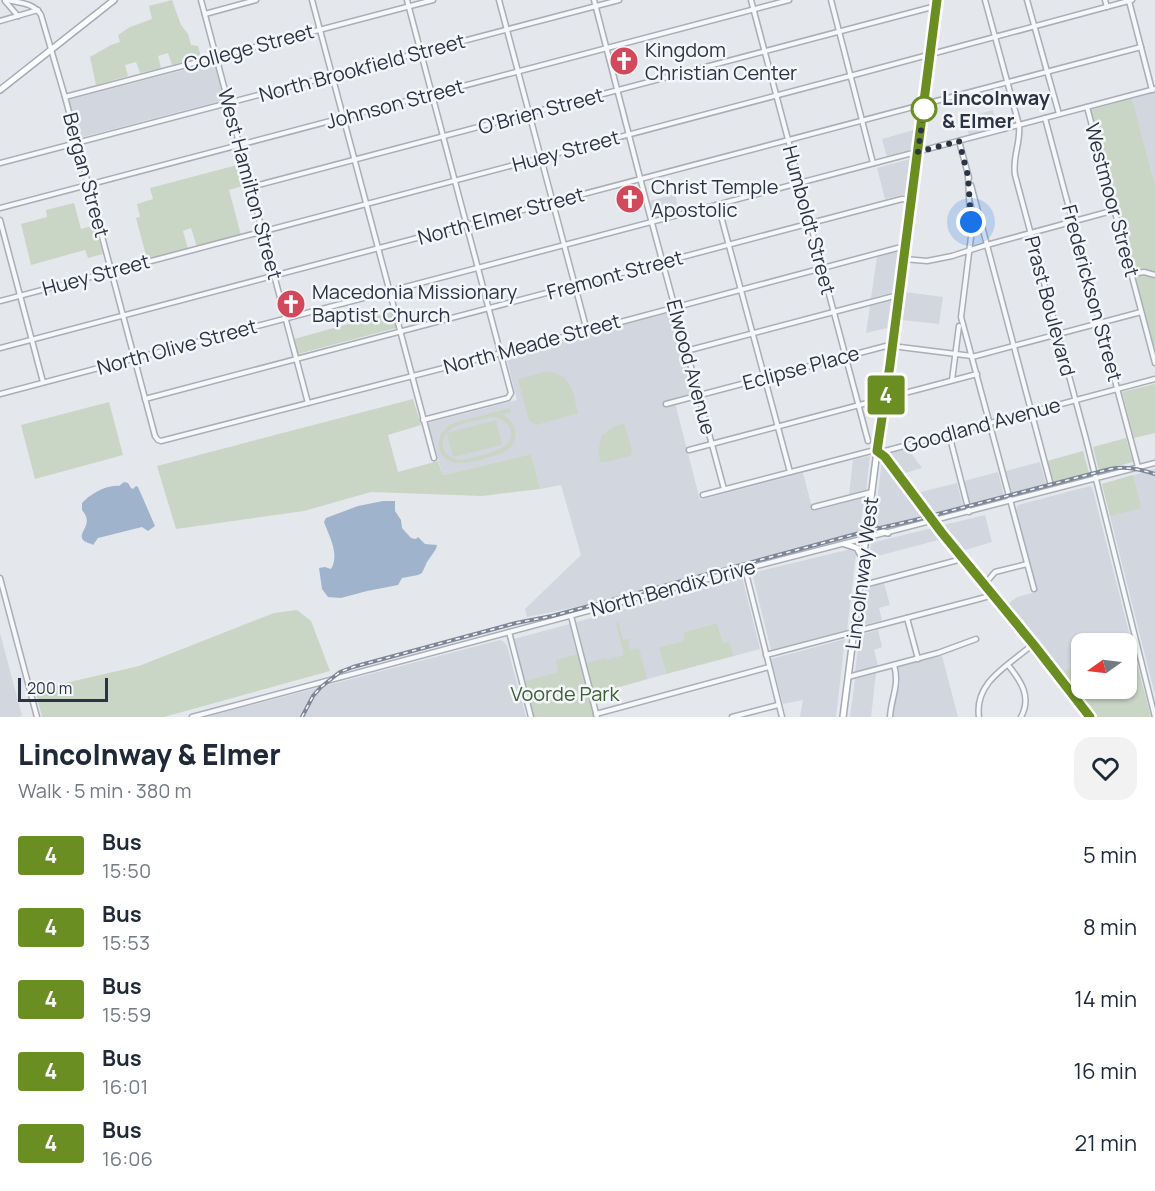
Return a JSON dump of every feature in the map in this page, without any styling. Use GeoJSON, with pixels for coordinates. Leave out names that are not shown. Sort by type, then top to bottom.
{"type":"FeatureCollection","features":[{"type":"Feature","properties":{"kind":"main road"},"geometry":{"type":"LineString","coordinates":[[0,90],[114,0]]}},
{"type":"Feature","properties":{"kind":"main road","name":"Lincolnway West"},"geometry":{"type":"LineString","coordinates":[[843,717],[937,3]]}},
{"type":"Feature","properties":{"kind":"main road"},"geometry":{"type":"LineString","coordinates":[[868,522],[878,531],[888,533]]}},
{"type":"Feature","properties":{"kind":"main road"},"geometry":{"type":"LineString","coordinates":[[845,544],[857,548],[864,559]]}},
{"type":"Feature","properties":{"kind":"street"},"geometry":{"type":"LineString","coordinates":[[6,0],[31,5],[39,10]]}},
{"type":"Feature","properties":{"kind":"street"},"geometry":{"type":"LineString","coordinates":[[6,0],[18,16]]}},
{"type":"Feature","properties":{"kind":"street"},"geometry":{"type":"LineString","coordinates":[[31,5],[38,0]]}},
{"type":"Feature","properties":{"kind":"street","name":"West Hamilton Street"},"geometry":{"type":"LineString","coordinates":[[201,0],[308,403]]}},
{"type":"Feature","properties":{"kind":"street"},"geometry":{"type":"LineString","coordinates":[[204,14],[256,0]]}},
{"type":"Feature","properties":{"kind":"street"},"geometry":{"type":"LineString","coordinates":[[312,0],[434,458]]}},
{"type":"Feature","properties":{"kind":"street"},"geometry":{"type":"LineString","coordinates":[[407,0],[511,393],[508,398],[423,420]]}},
{"type":"Feature","properties":{"kind":"street","name":"College Street"},"geometry":{"type":"LineString","coordinates":[[65,97],[433,0]]}},
{"type":"Feature","properties":{"kind":"street"},"geometry":{"type":"LineString","coordinates":[[499,0],[586,331]]}},
{"type":"Feature","properties":{"kind":"street","name":"Elwood Avenue"},"geometry":{"type":"LineString","coordinates":[[594,0],[724,489]]}},
{"type":"Feature","properties":{"kind":"street","name":"North Brookfield Street"},"geometry":{"type":"LineString","coordinates":[[0,163],[620,0]]}},
{"type":"Feature","properties":{"kind":"street","name":"Humboldt Street"},"geometry":{"type":"LineString","coordinates":[[751,0],[868,441]]}},
{"type":"Feature","properties":{"kind":"street","name":"Johnson Street"},"geometry":{"type":"LineString","coordinates":[[0,208],[789,0]]}},
{"type":"Feature","properties":{"kind":"street"},"geometry":{"type":"LineString","coordinates":[[831,0],[873,163]]}},
{"type":"Feature","properties":{"kind":"street","name":"Prast Boulevard"},"geometry":{"type":"LineString","coordinates":[[985,0],[1019,125],[1019,138],[1014,160],[1015,171],[1096,479],[1155,717]]}},
{"type":"Feature","properties":{"kind":"street"},"geometry":{"type":"LineString","coordinates":[[1027,0],[1059,114]]}},
{"type":"Feature","properties":{"kind":"street"},"geometry":{"type":"LineString","coordinates":[[1105,0],[1107,7]]}},
{"type":"Feature","properties":{"kind":"street"},"geometry":{"type":"LineString","coordinates":[[1130,0],[1154,89]]}},
{"type":"Feature","properties":{"kind":"street","name":"Huey Street"},"geometry":{"type":"LineString","coordinates":[[0,301],[1130,0]]}},
{"type":"Feature","properties":{"kind":"street","name":"O'Brien Street"},"geometry":{"type":"LineString","coordinates":[[251,187],[765,52],[937,3]]}},
{"type":"Feature","properties":{"kind":"street"},"geometry":{"type":"LineString","coordinates":[[0,21],[39,10]]}},
{"type":"Feature","properties":{"kind":"street","name":"Bergan Street"},"geometry":{"type":"LineString","coordinates":[[39,10],[65,97],[155,436],[158,440]]}},
{"type":"Feature","properties":{"kind":"street","name":"North Elmer Street"},"geometry":{"type":"LineString","coordinates":[[0,348],[1141,47]]}},
{"type":"Feature","properties":{"kind":"street","name":"North Olive Street"},"geometry":{"type":"LineString","coordinates":[[0,394],[1154,89]]}},
{"type":"Feature","properties":{"kind":"street","name":"Westmoor Street"},"geometry":{"type":"LineString","coordinates":[[1087,107],[1155,363]]}},
{"type":"Feature","properties":{"kind":"street","name":"Frederickson Street"},"geometry":{"type":"LineString","coordinates":[[1046,118],[1138,467]]}},
{"type":"Feature","properties":{"kind":"street"},"geometry":{"type":"LineString","coordinates":[[959,141],[1050,482]]}},
{"type":"Feature","properties":{"kind":"street"},"geometry":{"type":"LineString","coordinates":[[968,176],[970,251],[961,317],[1034,589]]}},
{"type":"Feature","properties":{"kind":"street","name":"Fremont Street"},"geometry":{"type":"LineString","coordinates":[[145,399],[902,199],[912,200]]}},
{"type":"Feature","properties":{"kind":"street"},"geometry":{"type":"LineString","coordinates":[[718,204],[790,472]]}},
{"type":"Feature","properties":{"kind":"street"},"geometry":{"type":"LineString","coordinates":[[904,259],[935,260],[1114,210]]}},
{"type":"Feature","properties":{"kind":"street"},"geometry":{"type":"LineString","coordinates":[[0,220],[43,382]]}},
{"type":"Feature","properties":{"kind":"street","name":"North Meade Street"},"geometry":{"type":"LineString","coordinates":[[158,440],[166,440],[586,331],[905,246]]}},
{"type":"Feature","properties":{"kind":"street"},"geometry":{"type":"LineString","coordinates":[[1131,274],[1144,272],[1155,275]]}},
{"type":"Feature","properties":{"kind":"street"},"geometry":{"type":"LineString","coordinates":[[687,351],[899,295]]}},
{"type":"Feature","properties":{"kind":"street","name":"Eclipse Place"},"geometry":{"type":"LineString","coordinates":[[666,404],[886,346],[972,357],[1142,312]]}},
{"type":"Feature","properties":{"kind":"street"},"geometry":{"type":"LineString","coordinates":[[952,380],[959,326]]}},
{"type":"Feature","properties":{"kind":"street"},"geometry":{"type":"LineString","coordinates":[[689,450],[977,374]]}},
{"type":"Feature","properties":{"kind":"street","name":"Goodland Avenue"},"geometry":{"type":"LineString","coordinates":[[703,495],[871,451],[885,451],[1155,379]]}},
{"type":"Feature","properties":{"kind":"street"},"geometry":{"type":"LineString","coordinates":[[949,434],[969,512]]}},
{"type":"Feature","properties":{"kind":"street"},"geometry":{"type":"LineString","coordinates":[[877,451],[885,457],[932,521],[1090,717]]}},
{"type":"Feature","properties":{"kind":"street","name":"North Bendix Drive"},"geometry":{"type":"LineString","coordinates":[[192,717],[1155,462]]}},
{"type":"Feature","properties":{"kind":"street"},"geometry":{"type":"LineString","coordinates":[[814,507],[872,492]]}},
{"type":"Feature","properties":{"kind":"street"},"geometry":{"type":"LineString","coordinates":[[860,586],[962,559]]}},
{"type":"Feature","properties":{"kind":"street"},"geometry":{"type":"LineString","coordinates":[[984,585],[995,572],[1027,564]]}},
{"type":"Feature","properties":{"kind":"street"},"geometry":{"type":"LineString","coordinates":[[746,569],[782,717]]}},
{"type":"Feature","properties":{"kind":"street"},"geometry":{"type":"LineString","coordinates":[[0,578],[37,717]]}},
{"type":"Feature","properties":{"kind":"street"},"geometry":{"type":"LineString","coordinates":[[766,655],[986,597],[991,593]]}},
{"type":"Feature","properties":{"kind":"street"},"geometry":{"type":"LineString","coordinates":[[571,616],[597,715],[769,667]]}},
{"type":"Feature","properties":{"kind":"street"},"geometry":{"type":"LineString","coordinates":[[906,618],[918,659]]}},
{"type":"Feature","properties":{"kind":"street"},"geometry":{"type":"LineString","coordinates":[[508,632],[531,717]]}},
{"type":"Feature","properties":{"kind":"street"},"geometry":{"type":"LineString","coordinates":[[848,677],[918,659],[976,639]]}},
{"type":"Feature","properties":{"kind":"street"},"geometry":{"type":"LineString","coordinates":[[979,717],[978,701],[985,685],[1034,645]]}},
{"type":"Feature","properties":{"kind":"street"},"geometry":{"type":"LineString","coordinates":[[890,717],[897,683],[894,665]]}},
{"type":"Feature","properties":{"kind":"street"},"geometry":{"type":"LineString","coordinates":[[1008,665],[1019,679],[1025,694],[1025,706],[1021,717]]}},
{"type":"Feature","properties":{"kind":"street"},"geometry":{"type":"LineString","coordinates":[[732,717],[778,705]]}},
{"type":"Feature","properties":{"kind":"shaded area"},"geometry":{"type":"Polygon","coordinates":[[[214,62],[224,100],[79,138],[69,100],[214,62]]]}},
{"type":"Feature","properties":{"kind":"shaded area"},"geometry":{"type":"Polygon","coordinates":[[[1155,92],[1155,185],[1132,98],[1155,92]]]}},
{"type":"Feature","properties":{"kind":"shaded area"},"geometry":{"type":"Polygon","coordinates":[[[993,110],[997,127],[969,135],[964,118],[993,110]]]}},
{"type":"Feature","properties":{"kind":"shaded area"},"geometry":{"type":"Polygon","coordinates":[[[914,130],[911,150],[887,157],[882,139],[914,130]]]}},
{"type":"Feature","properties":{"kind":"shaded area"},"geometry":{"type":"Polygon","coordinates":[[[910,159],[906,194],[885,199],[877,168],[910,159]]]}},
{"type":"Feature","properties":{"kind":"shaded area"},"geometry":{"type":"Polygon","coordinates":[[[675,194],[679,212],[654,219],[650,201],[675,194]]]}},
{"type":"Feature","properties":{"kind":"shaded area"},"geometry":{"type":"Polygon","coordinates":[[[898,251],[893,292],[871,298],[877,257],[898,251]]]}},
{"type":"Feature","properties":{"kind":"shaded area"},"geometry":{"type":"Polygon","coordinates":[[[905,292],[943,297],[939,324],[902,320],[905,292]]]}},
{"type":"Feature","properties":{"kind":"shaded area"},"geometry":{"type":"Polygon","coordinates":[[[891,301],[887,328],[866,333],[870,306],[891,301]]]}},
{"type":"Feature","properties":{"kind":"shaded area"},"geometry":{"type":"Polygon","coordinates":[[[672,312],[694,392],[674,399],[700,500],[803,473],[813,511],[864,498],[860,532],[576,607],[527,617],[525,609],[581,555],[561,485],[540,489],[531,454],[444,475],[428,423],[517,400],[506,356],[672,312]]]}},
{"type":"Feature","properties":{"kind":"shaded area"},"geometry":{"type":"Polygon","coordinates":[[[908,449],[922,468],[902,474],[888,454],[908,449]]]}},
{"type":"Feature","properties":{"kind":"shaded area"},"geometry":{"type":"Polygon","coordinates":[[[870,456],[866,491],[849,495],[853,460],[870,456]]]}},
{"type":"Feature","properties":{"kind":"shaded area"},"geometry":{"type":"Polygon","coordinates":[[[883,460],[923,516],[874,526],[883,460]]]}},
{"type":"Feature","properties":{"kind":"shaded area"},"geometry":{"type":"Polygon","coordinates":[[[1040,462],[1046,484],[1012,493],[1006,471],[1040,462]]]}},
{"type":"Feature","properties":{"kind":"shaded area"},"geometry":{"type":"Polygon","coordinates":[[[1155,469],[1155,695],[1102,484],[1155,469]]]}},
{"type":"Feature","properties":{"kind":"shaded area"},"geometry":{"type":"Polygon","coordinates":[[[998,472],[1004,495],[970,504],[964,481],[998,472]]]}},
{"type":"Feature","properties":{"kind":"shaded area"},"geometry":{"type":"Polygon","coordinates":[[[957,483],[963,506],[932,514],[917,493],[957,483]]]}},
{"type":"Feature","properties":{"kind":"shaded area"},"geometry":{"type":"Polygon","coordinates":[[[1092,487],[1129,633],[1071,633],[1071,668],[1061,671],[1007,605],[1017,597],[1036,592],[1016,509],[1018,505],[1092,487]]]}},
{"type":"Feature","properties":{"kind":"shaded area"},"geometry":{"type":"Polygon","coordinates":[[[985,515],[992,542],[962,551],[944,528],[944,525],[985,515]]]}},
{"type":"Feature","properties":{"kind":"shaded area"},"geometry":{"type":"Polygon","coordinates":[[[932,528],[942,539],[870,558],[871,543],[932,528]]]}},
{"type":"Feature","properties":{"kind":"shaded area"},"geometry":{"type":"Polygon","coordinates":[[[851,549],[856,554],[847,630],[771,650],[752,573],[851,549]]]}},
{"type":"Feature","properties":{"kind":"shaded area"},"geometry":{"type":"Polygon","coordinates":[[[742,577],[760,649],[734,656],[729,642],[723,643],[717,623],[684,632],[683,641],[659,647],[666,674],[594,694],[586,665],[524,681],[514,639],[742,577]]]}},
{"type":"Feature","properties":{"kind":"shaded area"},"geometry":{"type":"Polygon","coordinates":[[[884,583],[890,605],[879,608],[882,620],[861,626],[866,588],[884,583]]]}},
{"type":"Feature","properties":{"kind":"shaded area"},"geometry":{"type":"Polygon","coordinates":[[[878,630],[882,647],[874,650],[878,666],[855,672],[860,635],[878,630]]]}},
{"type":"Feature","properties":{"kind":"shaded area"},"geometry":{"type":"Polygon","coordinates":[[[0,633],[22,716],[0,717],[0,633]]]}},
{"type":"Feature","properties":{"kind":"shaded area"},"geometry":{"type":"Polygon","coordinates":[[[845,639],[836,717],[800,717],[803,700],[783,704],[771,659],[845,639]]]}},
{"type":"Feature","properties":{"kind":"shaded area"},"geometry":{"type":"Polygon","coordinates":[[[500,640],[507,646],[526,717],[206,717],[500,640]]]}},
{"type":"Feature","properties":{"kind":"shaded area"},"geometry":{"type":"Polygon","coordinates":[[[942,656],[958,717],[893,717],[900,684],[898,667],[942,656]]]}},
{"type":"Feature","properties":{"kind":"shaded area"},"geometry":{"type":"Polygon","coordinates":[[[876,673],[871,717],[850,717],[855,679],[876,673]]]}},
{"type":"Feature","properties":{"kind":"green space"},"geometry":{"type":"Polygon","coordinates":[[[172,0],[191,45],[198,46],[201,57],[172,65],[168,53],[158,56],[161,68],[140,73],[136,62],[125,65],[128,76],[96,85],[90,57],[120,42],[118,35],[130,27],[152,19],[149,6],[172,0]]]}},
{"type":"Feature","properties":{"kind":"green space"},"geometry":{"type":"Polygon","coordinates":[[[1132,98],[1155,185],[1155,350],[1090,110],[1132,98]]]}},
{"type":"Feature","properties":{"kind":"green space"},"geometry":{"type":"Polygon","coordinates":[[[241,164],[246,185],[229,190],[241,235],[197,247],[191,228],[183,231],[188,249],[147,259],[136,218],[140,217],[137,204],[153,199],[150,188],[241,164]]]}},
{"type":"Feature","properties":{"kind":"green space"},"geometry":{"type":"Polygon","coordinates":[[[74,203],[81,229],[95,225],[103,254],[88,258],[85,250],[31,265],[21,224],[47,217],[46,210],[74,203]]]}},
{"type":"Feature","properties":{"kind":"green space"},"geometry":{"type":"Polygon","coordinates":[[[392,312],[396,328],[298,354],[294,339],[392,312]]]}},
{"type":"Feature","properties":{"kind":"green space"},"geometry":{"type":"Polygon","coordinates":[[[545,372],[560,375],[566,379],[578,413],[536,425],[529,421],[518,379],[545,372]]]}},
{"type":"Feature","properties":{"kind":"green space"},"geometry":{"type":"Polygon","coordinates":[[[1155,384],[1155,433],[1134,438],[1122,392],[1155,384]]]}},
{"type":"Feature","properties":{"kind":"green space"},"geometry":{"type":"Polygon","coordinates":[[[413,399],[421,425],[388,435],[398,472],[438,461],[444,475],[531,454],[540,489],[482,496],[371,492],[304,511],[176,529],[157,466],[413,399]]]}},
{"type":"Feature","properties":{"kind":"green space"},"geometry":{"type":"Polygon","coordinates":[[[109,402],[123,455],[35,479],[21,425],[109,402]]]}},
{"type":"Feature","properties":{"kind":"green space"},"geometry":{"type":"Polygon","coordinates":[[[510,408],[511,412],[502,414],[511,421],[514,427],[515,440],[508,449],[496,455],[472,462],[452,462],[441,454],[439,442],[443,431],[454,423],[510,408]],[[495,417],[455,427],[445,435],[443,448],[449,456],[463,460],[504,447],[510,439],[510,429],[505,422],[495,417]]]}},
{"type":"Feature","properties":{"kind":"green space"},"geometry":{"type":"Polygon","coordinates":[[[496,420],[502,445],[453,457],[447,433],[496,420]]]}},
{"type":"Feature","properties":{"kind":"green space"},"geometry":{"type":"Polygon","coordinates":[[[624,423],[632,451],[630,456],[601,463],[598,452],[602,435],[624,423]]]}},
{"type":"Feature","properties":{"kind":"green space"},"geometry":{"type":"Polygon","coordinates":[[[1126,438],[1133,462],[1099,471],[1093,447],[1126,438]]]}},
{"type":"Feature","properties":{"kind":"green space"},"geometry":{"type":"Polygon","coordinates":[[[1083,451],[1089,473],[1053,482],[1047,461],[1083,451]]]}},
{"type":"Feature","properties":{"kind":"green space"},"geometry":{"type":"Polygon","coordinates":[[[1133,475],[1141,508],[1110,516],[1102,484],[1133,475]]]}},
{"type":"Feature","properties":{"kind":"green space"},"geometry":{"type":"Polygon","coordinates":[[[297,610],[311,621],[330,671],[164,717],[42,717],[35,690],[139,666],[274,613],[297,610]]]}},
{"type":"Feature","properties":{"kind":"green space"},"geometry":{"type":"Polygon","coordinates":[[[618,622],[623,640],[629,639],[630,641],[628,642],[630,650],[639,648],[647,679],[594,694],[587,663],[624,655],[616,623],[618,622]]]}},
{"type":"Feature","properties":{"kind":"green space"},"geometry":{"type":"Polygon","coordinates":[[[717,623],[723,643],[729,641],[734,656],[666,674],[659,647],[683,641],[684,632],[717,623]]]}},
{"type":"Feature","properties":{"kind":"green space","name":"Voorde Park"},"geometry":{"type":"Polygon","coordinates":[[[578,654],[595,717],[534,717],[524,681],[558,672],[556,660],[578,654]]]}},
{"type":"Feature","properties":{"kind":"green space"},"geometry":{"type":"Polygon","coordinates":[[[1137,663],[1151,717],[1097,717],[1083,699],[1137,699],[1137,663]]]}},
{"type":"Feature","properties":{"kind":"green space"},"geometry":{"type":"Polygon","coordinates":[[[1071,668],[1071,684],[1061,671],[1071,668]]]}},
{"type":"Feature","properties":{"kind":"water"},"geometry":{"type":"Polygon","coordinates":[[[124,482],[133,489],[138,487],[155,526],[148,531],[142,527],[98,538],[93,545],[84,541],[82,534],[87,520],[82,510],[82,503],[99,490],[119,486],[124,482]]]}},
{"type":"Feature","properties":{"kind":"water"},"geometry":{"type":"Polygon","coordinates":[[[395,501],[395,511],[401,520],[402,528],[411,538],[418,537],[425,544],[437,545],[436,549],[422,573],[402,578],[398,585],[341,598],[328,597],[322,589],[319,568],[331,569],[334,557],[333,545],[324,522],[326,518],[358,506],[395,501]]]}},
{"type":"Feature","properties":{"kind":"railway"},"geometry":{"type":"LineString","coordinates":[[302,717],[313,696],[321,687],[340,672],[353,667],[1110,469],[1132,469],[1155,474]]}},
{"type":"Feature","properties":{"kind":"bus line","name":"4"},"geometry":{"type":"LineString","coordinates":[[937,0],[922,127],[877,451],[885,457],[962,559],[1034,645],[1090,717]]}},
{"type":"Feature","properties":{"kind":"place","name":"Kingdom Christian Center"},"geometry":{"type":"Point","coordinates":[624,61]}},
{"type":"Feature","properties":{"kind":"place","name":"Lincolnway & Elmer"},"geometry":{"type":"Point","coordinates":[924,109]}},
{"type":"Feature","properties":{"kind":"place","name":"Christ Temple Apostolic"},"geometry":{"type":"Point","coordinates":[630,199]}},
{"type":"Feature","properties":{"kind":"place","name":"Macedonia Missionary Baptist Church"},"geometry":{"type":"Point","coordinates":[291,304]}},
{"type":"Feature","properties":{"kind":"route"},"geometry":{"type":"LineString","coordinates":[[924,109],[918,152],[959,141],[968,176],[971,222]]}}]}
